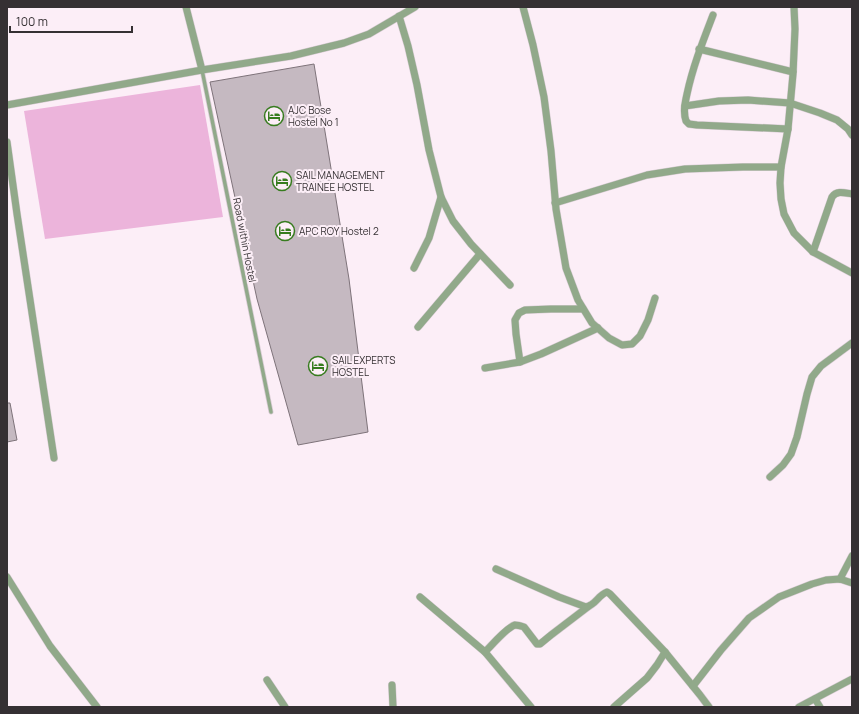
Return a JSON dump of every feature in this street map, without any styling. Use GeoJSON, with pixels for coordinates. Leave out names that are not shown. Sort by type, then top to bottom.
{"type":"FeatureCollection","features":[{"type":"Feature","properties":{"kind":"street"},"geometry":{"type":"LineString","coordinates":[[186,7],[202,70]]}},
{"type":"Feature","properties":{"kind":"street"},"geometry":{"type":"LineString","coordinates":[[7,105],[202,70],[291,56],[344,43],[369,34],[415,7]]}},
{"type":"Feature","properties":{"kind":"street"},"geometry":{"type":"LineString","coordinates":[[523,7],[544,97],[551,151],[555,203],[566,268],[578,300],[592,323],[609,338],[622,345],[632,344],[640,336],[648,320],[655,298]]}},
{"type":"Feature","properties":{"kind":"street"},"geometry":{"type":"LineString","coordinates":[[794,7],[795,29],[793,72],[788,129],[781,167],[780,183],[784,214],[794,233],[813,252],[852,272]]}},
{"type":"Feature","properties":{"kind":"street"},"geometry":{"type":"LineString","coordinates":[[713,15],[690,78],[685,106],[685,119],[687,123],[788,129]]}},
{"type":"Feature","properties":{"kind":"street"},"geometry":{"type":"LineString","coordinates":[[399,16],[410,54],[429,150],[441,197],[453,221],[471,244],[510,285]]}},
{"type":"Feature","properties":{"kind":"street"},"geometry":{"type":"LineString","coordinates":[[700,49],[793,72]]}},
{"type":"Feature","properties":{"kind":"street"},"geometry":{"type":"LineString","coordinates":[[685,106],[719,101],[748,100],[790,103],[837,120],[848,129],[852,135]]}},
{"type":"Feature","properties":{"kind":"street"},"geometry":{"type":"LineString","coordinates":[[7,142],[54,458]]}},
{"type":"Feature","properties":{"kind":"street"},"geometry":{"type":"LineString","coordinates":[[555,203],[647,175],[693,169],[781,167]]}},
{"type":"Feature","properties":{"kind":"street"},"geometry":{"type":"LineString","coordinates":[[813,252],[834,194],[837,192],[852,194]]}},
{"type":"Feature","properties":{"kind":"street"},"geometry":{"type":"LineString","coordinates":[[414,268],[429,238],[441,197]]}},
{"type":"Feature","properties":{"kind":"street"},"geometry":{"type":"LineString","coordinates":[[418,327],[480,254]]}},
{"type":"Feature","properties":{"kind":"street"},"geometry":{"type":"LineString","coordinates":[[520,362],[516,334],[516,320],[519,313],[525,310],[583,309]]}},
{"type":"Feature","properties":{"kind":"street"},"geometry":{"type":"LineString","coordinates":[[484,368],[520,362],[598,328]]}},
{"type":"Feature","properties":{"kind":"street"},"geometry":{"type":"LineString","coordinates":[[770,477],[784,465],[791,454],[797,437],[812,377],[821,366],[852,343]]}},
{"type":"Feature","properties":{"kind":"street"},"geometry":{"type":"LineString","coordinates":[[840,579],[852,556]]}},
{"type":"Feature","properties":{"kind":"street"},"geometry":{"type":"LineString","coordinates":[[496,569],[559,597],[586,607],[589,606]]}},
{"type":"Feature","properties":{"kind":"street"},"geometry":{"type":"LineString","coordinates":[[7,577],[50,646],[97,707]]}},
{"type":"Feature","properties":{"kind":"street"},"geometry":{"type":"LineString","coordinates":[[693,686],[721,650],[749,618],[779,597],[826,580],[840,579],[852,583]]}},
{"type":"Feature","properties":{"kind":"street"},"geometry":{"type":"LineString","coordinates":[[485,652],[502,635],[515,625],[524,627],[537,644],[540,644],[607,592],[665,652],[708,707]]}},
{"type":"Feature","properties":{"kind":"street"},"geometry":{"type":"LineString","coordinates":[[420,597],[485,652],[531,707]]}},
{"type":"Feature","properties":{"kind":"street"},"geometry":{"type":"LineString","coordinates":[[614,707],[647,678],[665,652]]}},
{"type":"Feature","properties":{"kind":"street"},"geometry":{"type":"LineString","coordinates":[[799,707],[852,679]]}},
{"type":"Feature","properties":{"kind":"street"},"geometry":{"type":"LineString","coordinates":[[267,680],[285,707]]}},
{"type":"Feature","properties":{"kind":"street"},"geometry":{"type":"LineString","coordinates":[[392,685],[393,707]]}},
{"type":"Feature","properties":{"kind":"street"},"geometry":{"type":"LineString","coordinates":[[815,699],[820,707]]}},
{"type":"Feature","properties":{"kind":"lane","name":"Road within Hostel"},"geometry":{"type":"LineString","coordinates":[[202,70],[271,412]]}},
{"type":"Feature","properties":{"kind":"shaded area"},"geometry":{"type":"Polygon","coordinates":[[[200,85],[223,217],[45,239],[24,111],[200,85]]]}},
{"type":"Feature","properties":{"kind":"building","name":"SAIL MANAGEMENT TRAINEE HOSTEL"},"geometry":{"type":"Polygon","coordinates":[[[314,64],[349,279],[368,432],[298,445],[257,299],[210,82],[314,64]]]}},
{"type":"Feature","properties":{"kind":"building"},"geometry":{"type":"Polygon","coordinates":[[[7,403],[10,403],[17,440],[7,442],[7,403]]]}},
{"type":"Feature","properties":{"kind":"place","name":"AJC Bose Hostel No 1"},"geometry":{"type":"Point","coordinates":[274,116]}},
{"type":"Feature","properties":{"kind":"place","name":"SAIL MANAGEMENT TRAINEE HOSTEL"},"geometry":{"type":"Point","coordinates":[282,181]}},
{"type":"Feature","properties":{"kind":"place","name":"APC ROY Hostel 2"},"geometry":{"type":"Point","coordinates":[285,231]}},
{"type":"Feature","properties":{"kind":"place","name":"SAIL EXPERTS HOSTEL"},"geometry":{"type":"Point","coordinates":[318,366]}}]}
